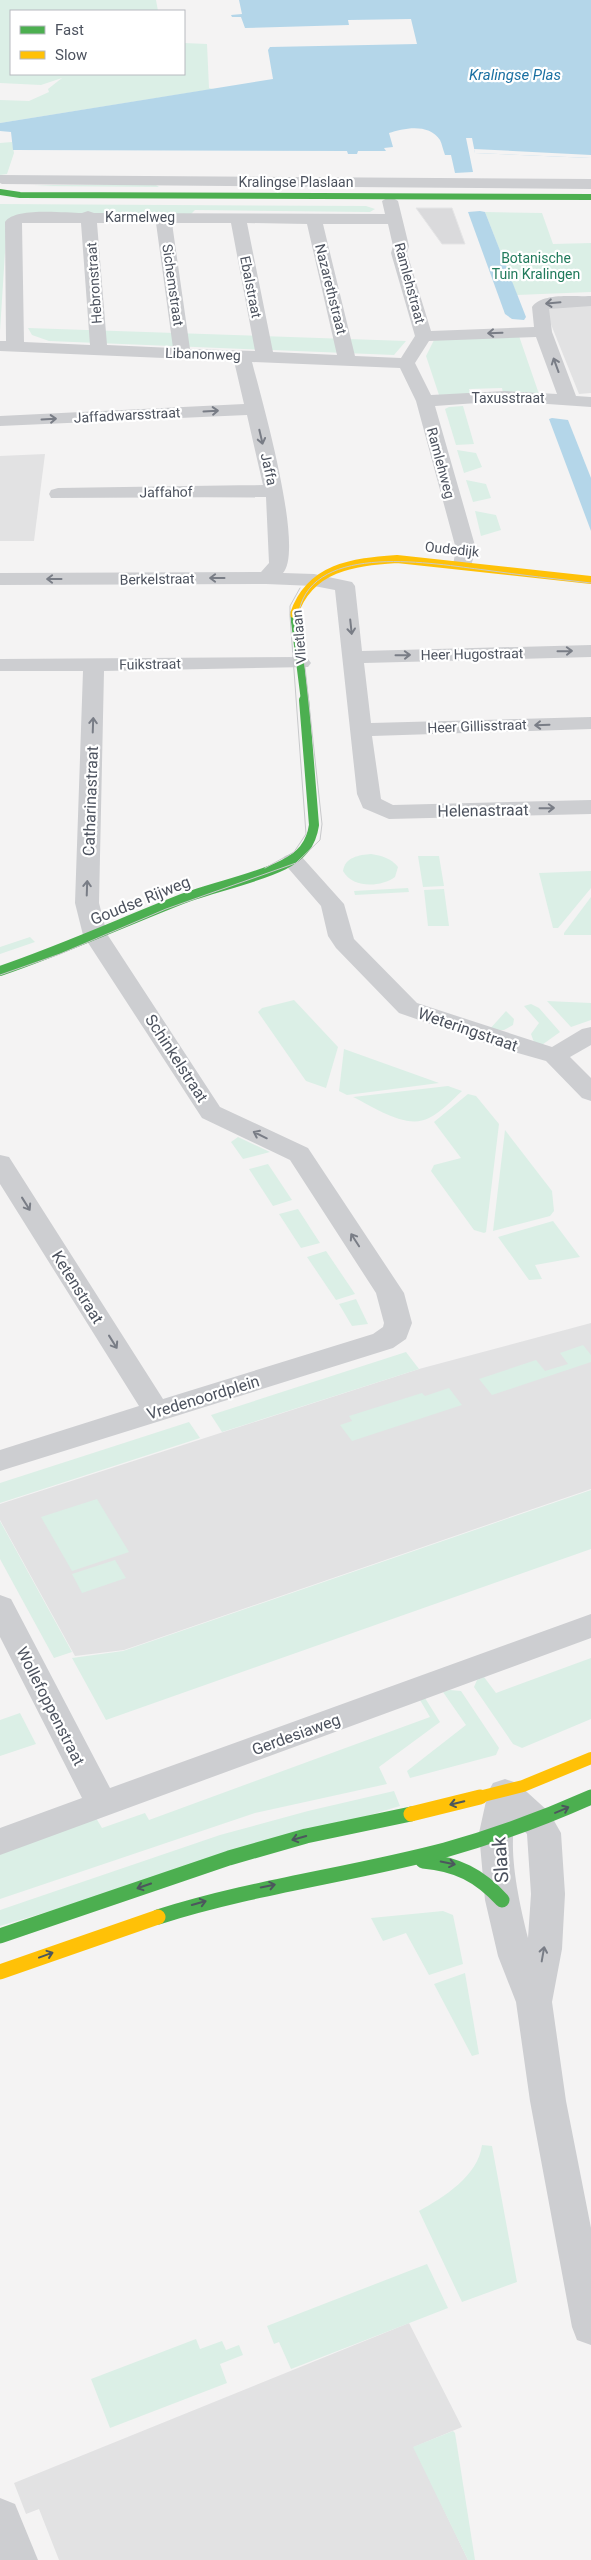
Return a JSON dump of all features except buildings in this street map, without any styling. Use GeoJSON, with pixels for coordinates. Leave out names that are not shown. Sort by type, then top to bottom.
{"type":"FeatureCollection","features":[{"type":"Feature","properties":{"kind":"street","name":"Kralingse Plaslaan"},"geometry":{"type":"LineString","coordinates":[[1,186],[591,184]]}},
{"type":"Feature","properties":{"kind":"street","name":"Kralingse Plaslaan"},"geometry":{"type":"LineString","coordinates":[[1,186],[20,194]]}},
{"type":"Feature","properties":{"kind":"street","name":"Kralingse Plaslaan"},"geometry":{"type":"LineString","coordinates":[[0,197],[20,194],[390,200],[591,197]]}},
{"type":"Feature","properties":{"kind":"street","name":"Ramlehstraat"},"geometry":{"type":"LineString","coordinates":[[390,200],[393,219],[401,246],[399,252],[424,336],[406,363]]}},
{"type":"Feature","properties":{"kind":"street","name":"Karmelweg"},"geometry":{"type":"LineString","coordinates":[[7,347],[14,220],[27,216],[393,219]]}},
{"type":"Feature","properties":{"kind":"street","name":"Hebronstraat"},"geometry":{"type":"LineString","coordinates":[[88,216],[99,351]]}},
{"type":"Feature","properties":{"kind":"street","name":"Sichemstraat"},"geometry":{"type":"LineString","coordinates":[[163,216],[182,354]]}},
{"type":"Feature","properties":{"kind":"street","name":"Ebalstraat"},"geometry":{"type":"LineString","coordinates":[[238,217],[266,357]]}},
{"type":"Feature","properties":{"kind":"street","name":"Nazarethstraat"},"geometry":{"type":"LineString","coordinates":[[314,219],[347,360]]}},
{"type":"Feature","properties":{"kind":"street"},"geometry":{"type":"LineString","coordinates":[[568,399],[544,332],[541,305],[591,301]]}},
{"type":"Feature","properties":{"kind":"street"},"geometry":{"type":"LineString","coordinates":[[424,336],[544,332]]}},
{"type":"Feature","properties":{"kind":"street","name":"Libanonweg"},"geometry":{"type":"LineString","coordinates":[[7,347],[406,363]]}},
{"type":"Feature","properties":{"kind":"street","name":"Jaffa"},"geometry":{"type":"LineString","coordinates":[[242,356],[274,491],[279,562],[278,567],[266,578]]}},
{"type":"Feature","properties":{"kind":"street","name":"Ramlehweg"},"geometry":{"type":"LineString","coordinates":[[406,363],[425,400],[466,549],[463,565]]}},
{"type":"Feature","properties":{"kind":"street","name":"Taxusstraat"},"geometry":{"type":"LineString","coordinates":[[425,400],[504,396],[591,402]]}},
{"type":"Feature","properties":{"kind":"street","name":"Jaffadwarsstraat"},"geometry":{"type":"LineString","coordinates":[[0,421],[254,409]]}},
{"type":"Feature","properties":{"kind":"street","name":"Jaffahof"},"geometry":{"type":"LineString","coordinates":[[58,494],[274,491]]}},
{"type":"Feature","properties":{"kind":"street","name":"Oudedijk"},"geometry":{"type":"LineString","coordinates":[[314,580],[341,568],[373,560],[406,559],[591,580]]}},
{"type":"Feature","properties":{"kind":"street","name":"Berkelstraat"},"geometry":{"type":"LineString","coordinates":[[0,580],[266,578],[314,580]]}},
{"type":"Feature","properties":{"kind":"street"},"geometry":{"type":"LineString","coordinates":[[314,580],[338,583],[345,586],[362,730]]}},
{"type":"Feature","properties":{"kind":"street","name":"Vlietlaan"},"geometry":{"type":"LineString","coordinates":[[293,860],[307,848],[314,832],[301,663],[294,614],[296,603],[302,591],[314,580]]}},
{"type":"Feature","properties":{"kind":"street","name":"Heer Hugostraat"},"geometry":{"type":"LineString","coordinates":[[354,657],[591,651]]}},
{"type":"Feature","properties":{"kind":"street","name":"Fuikstraat"},"geometry":{"type":"LineString","coordinates":[[0,665],[301,663]]}},
{"type":"Feature","properties":{"kind":"street","name":"Catharinastraat"},"geometry":{"type":"LineString","coordinates":[[94,665],[87,903],[95,935]]}},
{"type":"Feature","properties":{"kind":"street","name":"Heer Gillisstraat"},"geometry":{"type":"LineString","coordinates":[[362,730],[591,723]]}},
{"type":"Feature","properties":{"kind":"street","name":"Helenastraat"},"geometry":{"type":"LineString","coordinates":[[362,730],[368,794],[376,807],[389,812],[591,807]]}},
{"type":"Feature","properties":{"kind":"street","name":"Goudse Rijweg"},"geometry":{"type":"LineString","coordinates":[[0,971],[58,951],[158,908],[293,860]]}},
{"type":"Feature","properties":{"kind":"street","name":"Weteringstraat"},"geometry":{"type":"LineString","coordinates":[[293,860],[332,904],[344,943],[400,1002],[418,1012],[526,1049],[555,1056]]}},
{"type":"Feature","properties":{"kind":"street","name":"Schinkelstraat"},"geometry":{"type":"LineString","coordinates":[[95,935],[153,1020],[211,1112],[299,1154],[390,1293],[398,1323]]}},
{"type":"Feature","properties":{"kind":"street"},"geometry":{"type":"LineString","coordinates":[[591,1034],[555,1056],[591,1094]]}},
{"type":"Feature","properties":{"kind":"street","name":"Ketenstraat"},"geometry":{"type":"LineString","coordinates":[[0,1163],[157,1412]]}},
{"type":"Feature","properties":{"kind":"street","name":"Vredenoordplein"},"geometry":{"type":"LineString","coordinates":[[0,1461],[383,1341],[396,1332],[398,1323]]}},
{"type":"Feature","properties":{"kind":"street","name":"Wollefoppenstraat"},"geometry":{"type":"LineString","coordinates":[[0,1608],[102,1805]]}},
{"type":"Feature","properties":{"kind":"street","name":"Gerdesiaweg"},"geometry":{"type":"LineString","coordinates":[[0,1842],[591,1626]]}},
{"type":"Feature","properties":{"kind":"street"},"geometry":{"type":"LineString","coordinates":[[0,1936],[149,1884],[279,1844],[364,1822],[428,1810],[505,1792],[591,1758]]}},
{"type":"Feature","properties":{"kind":"street","name":"Slaak"},"geometry":{"type":"LineString","coordinates":[[534,2002],[545,1949],[548,1894],[544,1833],[537,1821],[505,1792],[496,1833],[502,1900],[515,1956],[534,2002],[548,2102],[591,2327]]}},
{"type":"Feature","properties":{"kind":"street"},"geometry":{"type":"LineString","coordinates":[[0,1972],[195,1904],[264,1887],[442,1851],[537,1821],[591,1797]]}},
{"type":"Feature","properties":{"kind":"street"},"geometry":{"type":"LineString","coordinates":[[399,1861],[440,1862],[464,1867],[481,1874],[502,1900]]}},
{"type":"Feature","properties":{"kind":"street"},"geometry":{"type":"LineString","coordinates":[[0,2518],[17,2560]]}},
{"type":"Feature","properties":{"kind":"shaded area"},"geometry":{"type":"Polygon","coordinates":[[[591,305],[591,393],[579,394],[544,307],[591,305]]]}},
{"type":"Feature","properties":{"kind":"shaded area"},"geometry":{"type":"Polygon","coordinates":[[[45,454],[34,541],[0,541],[0,456],[45,454]]]}},
{"type":"Feature","properties":{"kind":"shaded area"},"geometry":{"type":"Polygon","coordinates":[[[591,1323],[591,1489],[124,1650],[75,1656],[0,1520],[0,1504],[419,1369],[591,1323]]]}},
{"type":"Feature","properties":{"kind":"shaded area"},"geometry":{"type":"Polygon","coordinates":[[[409,2323],[462,2427],[414,2447],[468,2560],[59,2560],[39,2509],[26,2514],[14,2483],[409,2323]]]}},
{"type":"Feature","properties":{"kind":"green space"},"geometry":{"type":"Polygon","coordinates":[[[0,0],[156,0],[158,10],[10,10],[10,75],[185,75],[185,43],[207,44],[209,88],[213,89],[0,123],[0,100],[29,101],[49,92],[48,89],[62,78],[41,85],[0,83],[0,0]]]}},
{"type":"Feature","properties":{"kind":"green space"},"geometry":{"type":"Polygon","coordinates":[[[12,142],[14,153],[7,174],[0,175],[0,143],[12,142]]]}},
{"type":"Feature","properties":{"kind":"green space"},"geometry":{"type":"Polygon","coordinates":[[[156,185],[159,187],[34,186],[156,185]]]}},
{"type":"Feature","properties":{"kind":"green space"},"geometry":{"type":"Polygon","coordinates":[[[0,204],[366,206],[375,209],[370,212],[195,210],[190,215],[20,214],[7,221],[0,331],[0,204]]]}},
{"type":"Feature","properties":{"kind":"green space","name":"Botanische Tuin Kralingen"},"geometry":{"type":"Polygon","coordinates":[[[485,212],[542,213],[553,244],[591,243],[591,292],[517,295],[485,212]]]}},
{"type":"Feature","properties":{"kind":"green space"},"geometry":{"type":"Polygon","coordinates":[[[28,328],[406,341],[394,355],[49,341],[32,335],[28,328]]]}},
{"type":"Feature","properties":{"kind":"green space"},"geometry":{"type":"Polygon","coordinates":[[[519,336],[539,394],[503,393],[502,388],[469,389],[470,394],[439,395],[426,356],[434,340],[519,336]]]}},
{"type":"Feature","properties":{"kind":"green space"},"geometry":{"type":"Polygon","coordinates":[[[463,406],[474,444],[456,445],[445,409],[463,406]]]}},
{"type":"Feature","properties":{"kind":"green space"},"geometry":{"type":"Polygon","coordinates":[[[457,450],[476,453],[482,467],[464,473],[457,450]]]}},
{"type":"Feature","properties":{"kind":"green space"},"geometry":{"type":"Polygon","coordinates":[[[466,480],[486,484],[491,498],[473,502],[466,480]]]}},
{"type":"Feature","properties":{"kind":"green space"},"geometry":{"type":"Polygon","coordinates":[[[475,511],[496,515],[501,530],[481,536],[475,511]]]}},
{"type":"Feature","properties":{"kind":"green space"},"geometry":{"type":"Polygon","coordinates":[[[371,854],[392,861],[398,867],[395,877],[382,883],[368,884],[353,881],[343,871],[344,866],[350,860],[357,856],[371,854]]]}},
{"type":"Feature","properties":{"kind":"green space"},"geometry":{"type":"Polygon","coordinates":[[[418,856],[439,856],[444,886],[423,887],[418,856]]]}},
{"type":"Feature","properties":{"kind":"green space"},"geometry":{"type":"Polygon","coordinates":[[[591,871],[591,888],[558,928],[553,928],[539,873],[591,871]]]}},
{"type":"Feature","properties":{"kind":"green space"},"geometry":{"type":"Polygon","coordinates":[[[408,888],[409,892],[355,895],[354,891],[408,888]]]}},
{"type":"Feature","properties":{"kind":"green space"},"geometry":{"type":"Polygon","coordinates":[[[444,889],[449,926],[428,926],[424,890],[444,889]]]}},
{"type":"Feature","properties":{"kind":"green space"},"geometry":{"type":"Polygon","coordinates":[[[591,897],[591,935],[564,935],[564,933],[591,897]]]}},
{"type":"Feature","properties":{"kind":"green space"},"geometry":{"type":"Polygon","coordinates":[[[30,937],[35,942],[0,954],[0,947],[30,937]]]}},
{"type":"Feature","properties":{"kind":"green space"},"geometry":{"type":"Polygon","coordinates":[[[294,1000],[338,1047],[326,1088],[306,1081],[258,1012],[262,1008],[294,1000]]]}},
{"type":"Feature","properties":{"kind":"green space"},"geometry":{"type":"Polygon","coordinates":[[[547,1001],[591,1003],[591,1020],[571,1027],[547,1001]]]}},
{"type":"Feature","properties":{"kind":"green space"},"geometry":{"type":"Polygon","coordinates":[[[531,1004],[539,1008],[560,1032],[539,1047],[535,1045],[531,1034],[539,1023],[524,1006],[531,1004]]]}},
{"type":"Feature","properties":{"kind":"green space"},"geometry":{"type":"Polygon","coordinates":[[[506,1011],[514,1019],[513,1025],[504,1030],[489,1030],[506,1011]]]}},
{"type":"Feature","properties":{"kind":"green space"},"geometry":{"type":"Polygon","coordinates":[[[344,1049],[439,1083],[347,1095],[339,1091],[344,1049]]]}},
{"type":"Feature","properties":{"kind":"green space"},"geometry":{"type":"Polygon","coordinates":[[[448,1086],[462,1091],[438,1113],[420,1121],[410,1121],[390,1116],[353,1097],[448,1086]]]}},
{"type":"Feature","properties":{"kind":"green space"},"geometry":{"type":"Polygon","coordinates":[[[468,1094],[476,1096],[499,1124],[486,1232],[484,1233],[474,1230],[431,1171],[434,1165],[461,1158],[434,1122],[468,1094]]]}},
{"type":"Feature","properties":{"kind":"green space"},"geometry":{"type":"Polygon","coordinates":[[[505,1130],[552,1191],[554,1211],[550,1216],[493,1231],[505,1130]]]}},
{"type":"Feature","properties":{"kind":"green space"},"geometry":{"type":"Polygon","coordinates":[[[238,1137],[270,1152],[243,1159],[231,1142],[238,1137]]]}},
{"type":"Feature","properties":{"kind":"green space"},"geometry":{"type":"Polygon","coordinates":[[[268,1164],[292,1200],[273,1206],[249,1169],[268,1164]]]}},
{"type":"Feature","properties":{"kind":"green space"},"geometry":{"type":"Polygon","coordinates":[[[298,1209],[320,1243],[301,1248],[279,1214],[298,1209]]]}},
{"type":"Feature","properties":{"kind":"green space"},"geometry":{"type":"Polygon","coordinates":[[[553,1221],[580,1257],[535,1265],[542,1279],[529,1280],[498,1237],[553,1221]]]}},
{"type":"Feature","properties":{"kind":"green space"},"geometry":{"type":"Polygon","coordinates":[[[326,1251],[355,1294],[336,1300],[307,1257],[326,1251]]]}},
{"type":"Feature","properties":{"kind":"green space"},"geometry":{"type":"Polygon","coordinates":[[[356,1299],[368,1324],[352,1326],[339,1304],[356,1299]]]}},
{"type":"Feature","properties":{"kind":"green space"},"geometry":{"type":"Polygon","coordinates":[[[583,1345],[591,1355],[591,1362],[492,1395],[479,1379],[536,1360],[545,1371],[568,1364],[560,1353],[583,1345]]]}},
{"type":"Feature","properties":{"kind":"green space"},"geometry":{"type":"Polygon","coordinates":[[[406,1352],[419,1369],[222,1432],[211,1415],[406,1352]]]}},
{"type":"Feature","properties":{"kind":"green space"},"geometry":{"type":"Polygon","coordinates":[[[449,1388],[462,1405],[352,1441],[340,1425],[352,1421],[349,1416],[422,1393],[425,1396],[449,1388]]]}},
{"type":"Feature","properties":{"kind":"green space"},"geometry":{"type":"Polygon","coordinates":[[[189,1422],[200,1438],[0,1503],[0,1483],[189,1422]]]}},
{"type":"Feature","properties":{"kind":"green space"},"geometry":{"type":"Polygon","coordinates":[[[591,1490],[591,1549],[106,1720],[72,1658],[123,1651],[591,1490]]]}},
{"type":"Feature","properties":{"kind":"green space"},"geometry":{"type":"Polygon","coordinates":[[[97,1499],[129,1552],[72,1571],[41,1517],[97,1499]]]}},
{"type":"Feature","properties":{"kind":"green space"},"geometry":{"type":"Polygon","coordinates":[[[0,1521],[72,1652],[54,1658],[0,1559],[0,1521]]]}},
{"type":"Feature","properties":{"kind":"green space"},"geometry":{"type":"Polygon","coordinates":[[[115,1560],[126,1578],[82,1593],[72,1574],[115,1560]]]}},
{"type":"Feature","properties":{"kind":"green space"},"geometry":{"type":"Polygon","coordinates":[[[591,1658],[591,1719],[522,1748],[513,1744],[474,1687],[477,1680],[484,1677],[496,1693],[591,1658]]]}},
{"type":"Feature","properties":{"kind":"green space"},"geometry":{"type":"Polygon","coordinates":[[[450,1690],[461,1691],[499,1748],[496,1755],[410,1778],[407,1771],[466,1725],[443,1692],[450,1690]]]}},
{"type":"Feature","properties":{"kind":"green space"},"geometry":{"type":"Polygon","coordinates":[[[425,1698],[440,1722],[379,1767],[387,1784],[255,1813],[0,1899],[0,1853],[96,1818],[102,1828],[145,1813],[149,1820],[430,1717],[420,1700],[425,1698]]]}},
{"type":"Feature","properties":{"kind":"green space"},"geometry":{"type":"Polygon","coordinates":[[[20,1713],[36,1744],[0,1756],[0,1720],[20,1713]]]}},
{"type":"Feature","properties":{"kind":"green space"},"geometry":{"type":"Polygon","coordinates":[[[394,1791],[400,1806],[0,1926],[0,1910],[220,1835],[308,1811],[394,1791]]]}},
{"type":"Feature","properties":{"kind":"green space"},"geometry":{"type":"Polygon","coordinates":[[[443,1911],[453,1915],[463,1964],[429,1975],[406,1933],[383,1941],[371,1918],[443,1911]]]}},
{"type":"Feature","properties":{"kind":"green space"},"geometry":{"type":"Polygon","coordinates":[[[465,1973],[479,2054],[472,2056],[434,1984],[465,1973]]]}},
{"type":"Feature","properties":{"kind":"green space"},"geometry":{"type":"Polygon","coordinates":[[[482,2145],[492,2146],[517,2282],[462,2302],[419,2211],[449,2192],[467,2176],[479,2156],[482,2145]]]}},
{"type":"Feature","properties":{"kind":"green space"},"geometry":{"type":"Polygon","coordinates":[[[427,2264],[448,2308],[291,2369],[279,2342],[274,2344],[267,2326],[427,2264]]]}},
{"type":"Feature","properties":{"kind":"green space"},"geometry":{"type":"Polygon","coordinates":[[[196,2339],[200,2349],[222,2341],[226,2350],[239,2345],[243,2355],[220,2364],[227,2383],[110,2428],[91,2379],[196,2339]]]}},
{"type":"Feature","properties":{"kind":"green space"},"geometry":{"type":"Polygon","coordinates":[[[453,2431],[455,2433],[475,2560],[468,2560],[413,2447],[453,2431]]]}},
{"type":"Feature","properties":{"kind":"water","name":"Kralingse Plas"},"geometry":{"type":"Polygon","coordinates":[[[239,0],[591,0],[591,158],[475,153],[472,138],[466,138],[473,172],[455,173],[451,155],[445,155],[440,140],[430,131],[416,128],[389,133],[393,147],[384,148],[386,151],[358,151],[357,154],[348,154],[347,151],[13,150],[11,132],[0,131],[0,123],[273,79],[268,50],[270,47],[417,44],[411,19],[348,20],[349,25],[245,28],[241,17],[232,17],[231,15],[242,14],[239,0]]]}},
{"type":"Feature","properties":{"kind":"water"},"geometry":{"type":"Polygon","coordinates":[[[468,212],[485,212],[526,317],[524,320],[512,319],[505,314],[468,212]]]}},
{"type":"Feature","properties":{"kind":"water"},"geometry":{"type":"Polygon","coordinates":[[[549,419],[568,420],[591,478],[591,531],[549,419]]]}},
{"type":"Feature","properties":{"kind":"pier"},"geometry":{"type":"Polygon","coordinates":[[[474,149],[591,155],[591,158],[475,153],[474,149]]]}},
{"type":"Feature","properties":{"kind":"tram line"},"geometry":{"type":"LineString","coordinates":[[0,975],[60,954],[166,909],[296,863],[320,840],[322,824],[299,611],[309,589],[327,574],[351,566],[379,562],[408,562],[591,583]]}},
{"type":"Feature","properties":{"kind":"tram line"},"geometry":{"type":"LineString","coordinates":[[265,868],[294,852],[306,834],[290,616],[290,606],[300,588]]}},
{"type":"Feature","properties":{"kind":"traffic: fast"},"geometry":{"type":"LineString","coordinates":[[0,192],[20,195],[591,197]]}},
{"type":"Feature","properties":{"kind":"traffic: fast"},"geometry":{"type":"LineString","coordinates":[[0,971],[58,951],[182,899],[283,865],[305,850],[312,839],[314,825],[305,705],[294,614]]}},
{"type":"Feature","properties":{"kind":"traffic: fast"},"geometry":{"type":"LineString","coordinates":[[158,1917],[256,1890],[445,1850],[529,1822],[591,1797]]}},
{"type":"Feature","properties":{"kind":"traffic: fast"},"geometry":{"type":"LineString","coordinates":[[0,1936],[229,1858],[306,1836],[411,1814]]}},
{"type":"Feature","properties":{"kind":"traffic: fast"},"geometry":{"type":"LineString","coordinates":[[423,1861],[448,1864],[467,1870],[476,1875],[502,1900]]}},
{"type":"Feature","properties":{"kind":"traffic: slow"},"geometry":{"type":"LineString","coordinates":[[294,614],[299,599],[308,586],[320,577],[350,565],[382,560],[397,559],[591,580]]}},
{"type":"Feature","properties":{"kind":"traffic: slow"},"geometry":{"type":"LineString","coordinates":[[411,1814],[523,1786],[591,1758]]}},
{"type":"Feature","properties":{"kind":"traffic: slow"},"geometry":{"type":"LineString","coordinates":[[0,1972],[158,1917]]}}]}
